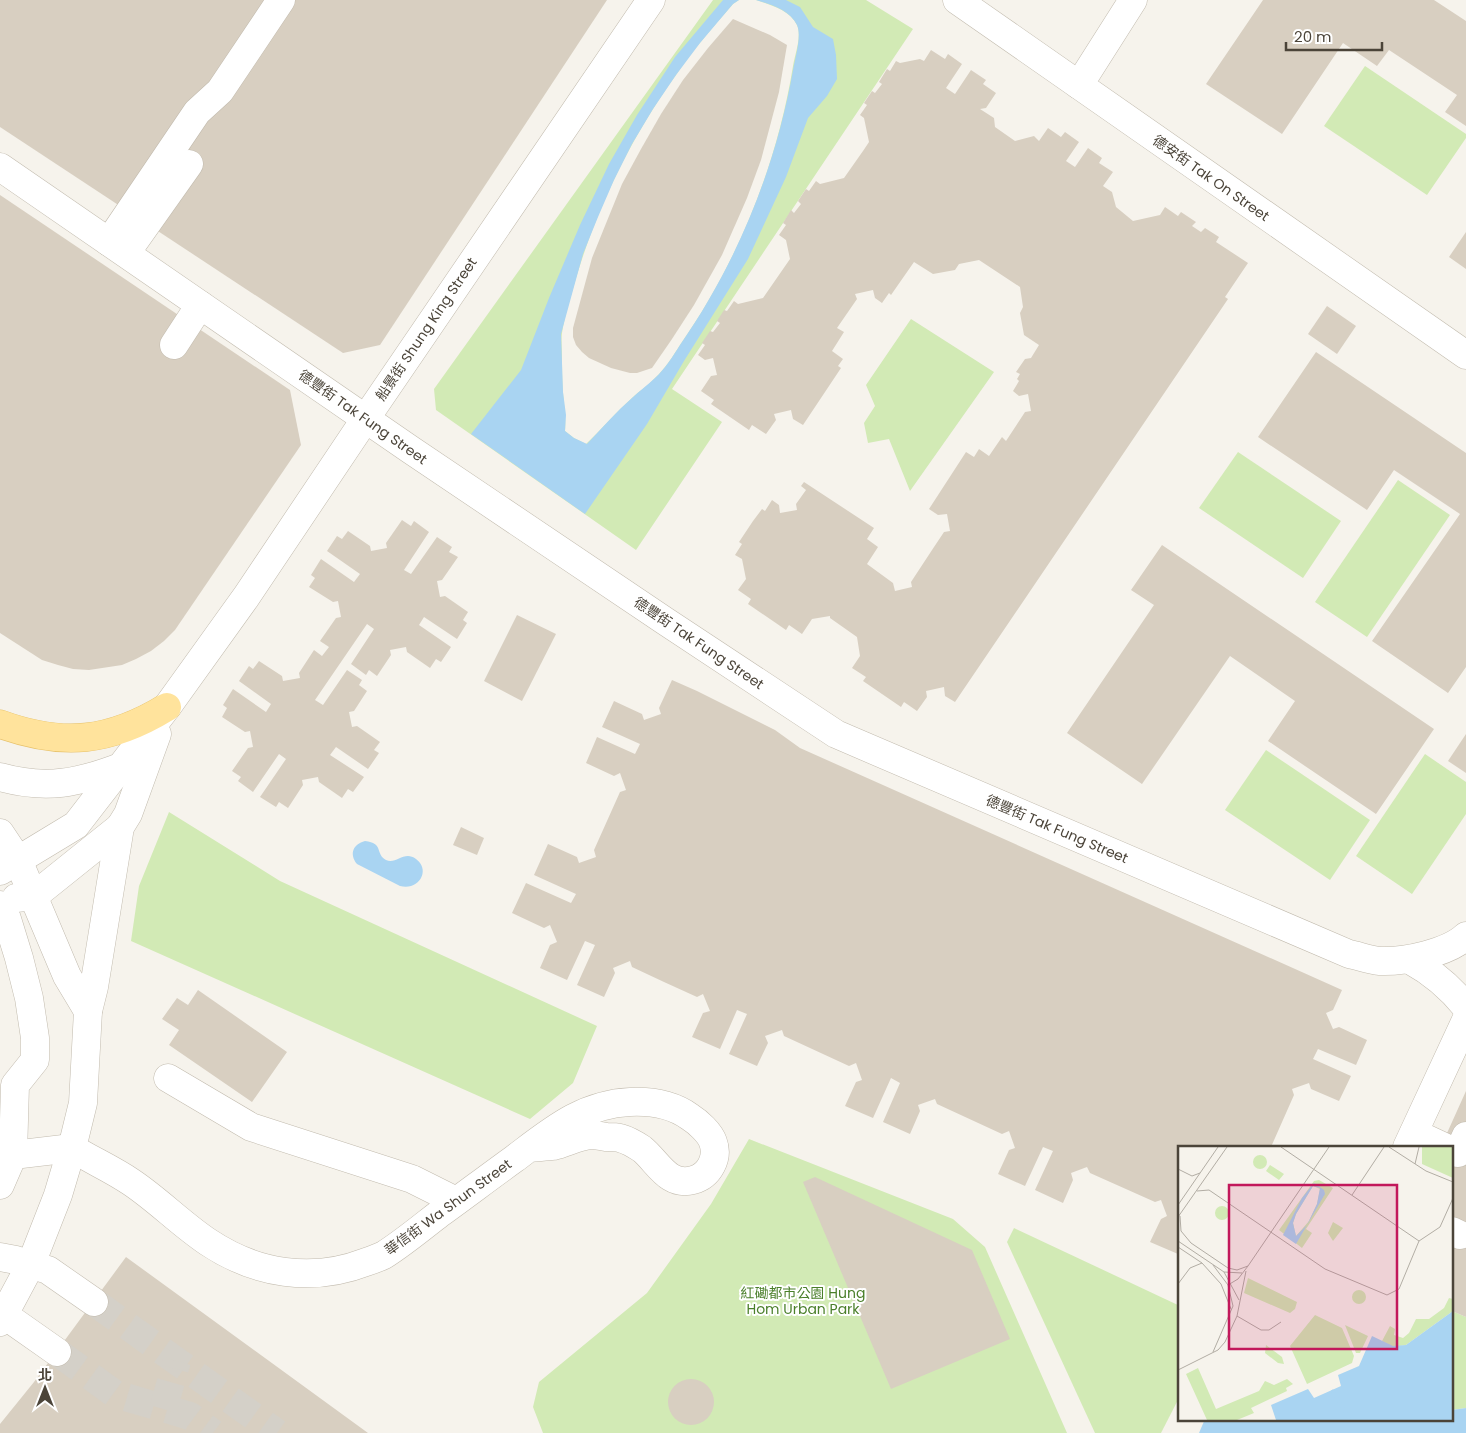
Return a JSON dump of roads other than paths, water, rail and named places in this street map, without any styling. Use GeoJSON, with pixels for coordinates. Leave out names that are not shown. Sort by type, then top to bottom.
{"type":"FeatureCollection","features":[{"type":"Feature","properties":{"kind":"main road"},"geometry":{"type":"LineString","coordinates":[[0,724],[44,737],[96,736],[121,730],[145,720],[167,707]]}},
{"type":"Feature","properties":{"kind":"street"},"geometry":{"type":"LineString","coordinates":[[117,248],[198,112],[220,91],[281,0]]}},
{"type":"Feature","properties":{"kind":"street","name":"船景街 Shung King Street"},"geometry":{"type":"LineString","coordinates":[[9,865],[76,825],[167,707],[246,597],[651,0]]}},
{"type":"Feature","properties":{"kind":"street","name":"德安街 Tak On Street"},"geometry":{"type":"LineString","coordinates":[[957,0],[1466,355]]}},
{"type":"Feature","properties":{"kind":"street"},"geometry":{"type":"LineString","coordinates":[[1080,85],[1134,0]]}},
{"type":"Feature","properties":{"kind":"street"},"geometry":{"type":"LineString","coordinates":[[117,248],[189,164]]}},
{"type":"Feature","properties":{"kind":"street","name":"德豐街 Tak Fung Street"},"geometry":{"type":"LineString","coordinates":[[0,167],[588,570],[836,734],[1349,954],[1379,961],[1410,960],[1440,950],[1462,940],[1466,936]]}},
{"type":"Feature","properties":{"kind":"street"},"geometry":{"type":"LineString","coordinates":[[174,345],[200,305]]}},
{"type":"Feature","properties":{"kind":"street","name":"船景街 Shung King Street"},"geometry":{"type":"LineString","coordinates":[[120,828],[128,814],[167,707]]}},
{"type":"Feature","properties":{"kind":"street"},"geometry":{"type":"LineString","coordinates":[[0,776],[18,782],[41,784],[69,783],[97,776],[123,766]]}},
{"type":"Feature","properties":{"kind":"street"},"geometry":{"type":"LineString","coordinates":[[0,899],[34,896],[120,828]]}},
{"type":"Feature","properties":{"kind":"street"},"geometry":{"type":"LineString","coordinates":[[57,1352],[2,1316],[31,1264],[58,1194],[83,1103],[88,1011],[94,987],[120,828]]}},
{"type":"Feature","properties":{"kind":"street"},"geometry":{"type":"LineString","coordinates":[[0,833],[9,865],[34,896],[66,976],[88,1011]]}},
{"type":"Feature","properties":{"kind":"street"},"geometry":{"type":"LineString","coordinates":[[0,905],[20,958],[35,1038],[35,1060],[8,1077],[12,1155],[0,1185]]}},
{"type":"Feature","properties":{"kind":"street"},"geometry":{"type":"LineString","coordinates":[[1410,960],[1443,982],[1466,1007]]}},
{"type":"Feature","properties":{"kind":"street"},"geometry":{"type":"LineString","coordinates":[[1439,1146],[1411,1140],[1466,1020]]}},
{"type":"Feature","properties":{"kind":"street"},"geometry":{"type":"LineString","coordinates":[[168,1078],[252,1127],[412,1179],[456,1202]]}},
{"type":"Feature","properties":{"kind":"street","name":"華信街 Wa Shun Street"},"geometry":{"type":"LineString","coordinates":[[72,1148],[132,1182],[208,1242],[240,1261],[275,1271],[312,1274],[349,1269],[383,1255],[560,1125],[582,1113],[606,1105],[649,1102],[670,1106],[692,1117],[710,1135],[713,1142],[714,1158],[708,1171],[703,1176],[695,1180],[678,1181],[670,1178],[641,1148],[620,1138],[592,1135],[553,1146],[529,1148]]}},
{"type":"Feature","properties":{"kind":"street"},"geometry":{"type":"LineString","coordinates":[[1454,1151],[1458,1153],[1466,1136]]}},
{"type":"Feature","properties":{"kind":"street"},"geometry":{"type":"LineString","coordinates":[[12,1155],[72,1148]]}},
{"type":"Feature","properties":{"kind":"street"},"geometry":{"type":"LineString","coordinates":[[0,1258],[31,1264],[48,1270],[94,1302]]}},
{"type":"Feature","properties":{"kind":"water"},"geometry":{"type":"Polygon","coordinates":[[[723,0],[739,0],[733,4],[700,43],[653,109],[632,144],[614,180],[583,254],[561,334],[563,392],[566,415],[565,431],[574,438],[587,444],[620,409],[665,367],[701,314],[736,248],[751,213],[765,178],[786,106],[799,35],[797,25],[790,15],[779,8],[756,0],[786,0],[800,7],[813,27],[833,39],[837,79],[827,96],[808,118],[786,177],[748,259],[647,424],[585,514],[471,434],[521,370],[580,225],[609,164],[637,115],[675,57],[723,0]]]}},
{"type":"Feature","properties":{"kind":"water"},"geometry":{"type":"Polygon","coordinates":[[[365,841],[375,844],[386,860],[393,861],[408,856],[416,859],[422,869],[423,874],[421,878],[413,885],[407,887],[400,886],[357,864],[353,857],[353,850],[358,844],[365,841]]]}},
{"type":"Feature","properties":{"kind":"water"},"geometry":{"type":"Polygon","coordinates":[[[1466,1408],[1466,1433],[1199,1433],[1205,1420],[1454,1420],[1454,1410],[1466,1408]]]}},
{"type":"Feature","properties":{"kind":"tunnel"},"geometry":{"type":"LineString","coordinates":[[94,1302],[277,1433]]}},
{"type":"Feature","properties":{"kind":"tunnel"},"geometry":{"type":"LineString","coordinates":[[57,1352],[115,1394],[190,1416],[213,1433]]}},
{"type":"Feature","properties":{"kind":"tunnel"},"geometry":{"type":"LineString","coordinates":[[163,1409],[177,1361]]}},
{"type":"Feature","properties":{"kind":"park label","name":"紅磡都市公園 Hung Hom Urban Park"},"geometry":{"type":"Point","coordinates":[803,1302]}}]}
